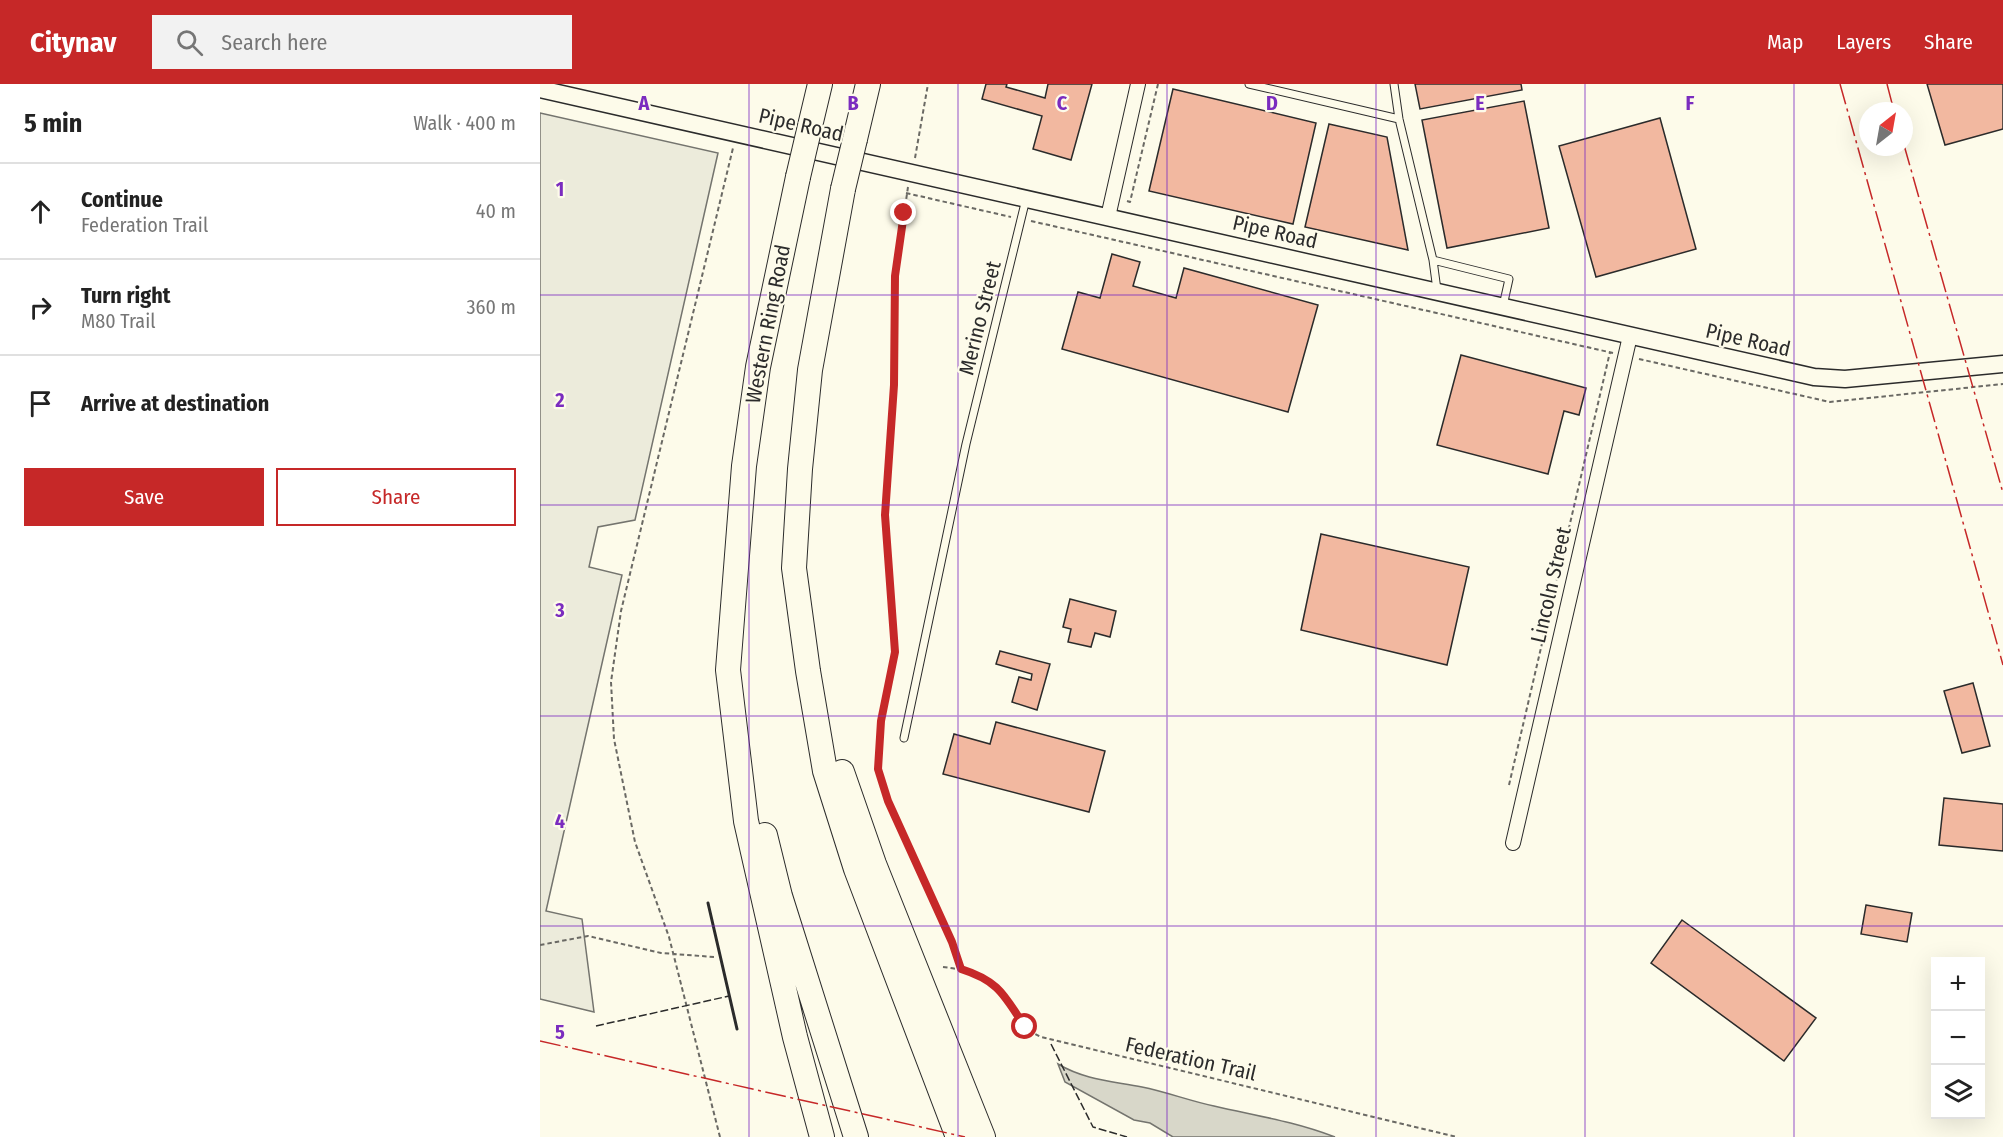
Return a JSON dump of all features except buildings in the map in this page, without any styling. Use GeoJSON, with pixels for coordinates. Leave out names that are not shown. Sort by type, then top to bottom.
{"type":"FeatureCollection","features":[{"type":"Feature","properties":{"kind":"highway","name":"Western Ring Road"},"geometry":{"type":"LineString","coordinates":[[737,568],[744,466],[758,367],[820,84]]}},
{"type":"Feature","properties":{"kind":"highway"},"geometry":{"type":"LineString","coordinates":[[868,84],[843,189],[810,370],[794,568],[825,771],[856,869],[958,1137]]}},
{"type":"Feature","properties":{"kind":"highway"},"geometry":{"type":"LineString","coordinates":[[737,568],[728,670],[746,821],[795,1037],[822,1137]]}},
{"type":"Feature","properties":{"kind":"highway"},"geometry":{"type":"LineString","coordinates":[[737,568],[739,671],[761,819],[780,896],[856,1137]]}},
{"type":"Feature","properties":{"kind":"highway"},"geometry":{"type":"LineString","coordinates":[[794,568],[841,770],[874,864],[983,1137]]}},
{"type":"Feature","properties":{"kind":"street"},"geometry":{"type":"LineString","coordinates":[[1108,217],[1138,84]]}},
{"type":"Feature","properties":{"kind":"street","name":"Pipe Road"},"geometry":{"type":"LineString","coordinates":[[540,89],[1814,377],[1845,379],[2003,364]]}},
{"type":"Feature","properties":{"kind":"street","name":"Lincoln Street"},"geometry":{"type":"LineString","coordinates":[[1513,843],[1630,336]]}},
{"type":"Feature","properties":{"kind":"lane"},"geometry":{"type":"LineString","coordinates":[[1249,84],[1399,119]]}},
{"type":"Feature","properties":{"kind":"lane"},"geometry":{"type":"LineString","coordinates":[[1394,84],[1399,119],[1433,260],[1437,292]]}},
{"type":"Feature","properties":{"kind":"lane","name":"Merino Street"},"geometry":{"type":"LineString","coordinates":[[904,738],[966,444],[1026,199]]}},
{"type":"Feature","properties":{"kind":"lane"},"geometry":{"type":"LineString","coordinates":[[1433,260],[1509,279],[1503,307]]}},
{"type":"Feature","properties":{"kind":"path"},"geometry":{"type":"LineString","coordinates":[[914,161],[928,84]]}},
{"type":"Feature","properties":{"kind":"path"},"geometry":{"type":"LineString","coordinates":[[1112,198],[1130,202],[1158,84]]}},
{"type":"Feature","properties":{"kind":"path"},"geometry":{"type":"LineString","coordinates":[[720,1137],[673,954],[635,842],[614,739],[611,682],[621,611],[736,133]]}},
{"type":"Feature","properties":{"kind":"path"},"geometry":{"type":"LineString","coordinates":[[908,185],[895,276],[894,385],[885,515],[895,652],[881,721],[878,769],[888,801],[952,942],[961,969]]}},
{"type":"Feature","properties":{"kind":"path"},"geometry":{"type":"LineString","coordinates":[[1509,784],[1610,352]]}},
{"type":"Feature","properties":{"kind":"path"},"geometry":{"type":"LineString","coordinates":[[540,945],[588,936],[673,954],[714,957]]}},
{"type":"Feature","properties":{"kind":"path","name":"Federation Trail"},"geometry":{"type":"LineString","coordinates":[[944,967],[961,969],[992,982],[1009,1000],[1025,1027],[1041,1037],[1457,1137]]}},
{"type":"Feature","properties":{"kind":"shaded area"},"geometry":{"type":"Polygon","coordinates":[[[540,113],[718,153],[635,520],[598,527],[589,567],[622,575],[546,911],[582,919],[594,1012],[540,999],[540,113]]]}},
{"type":"Feature","properties":{"kind":"shaded area"},"geometry":{"type":"Polygon","coordinates":[[[1058,1064],[1089,1077],[1151,1089],[1290,1123],[1335,1137],[1173,1137],[1150,1123],[1134,1120],[1065,1082],[1058,1064]]]}},
{"type":"Feature","properties":{"kind":"fence"},"geometry":{"type":"LineString","coordinates":[[596,1026],[729,996]]}},
{"type":"Feature","properties":{"kind":"fence"},"geometry":{"type":"LineString","coordinates":[[1051,1044],[1093,1127],[1127,1137]]}},
{"type":"Feature","properties":{"kind":"wall"},"geometry":{"type":"LineString","coordinates":[[708,903],[737,1029]]}},
{"type":"Feature","properties":{"kind":"power"},"geometry":{"type":"LineString","coordinates":[[1840,84],[2003,665]]}},
{"type":"Feature","properties":{"kind":"power"},"geometry":{"type":"LineString","coordinates":[[1887,84],[1892,102]]}},
{"type":"Feature","properties":{"kind":"power"},"geometry":{"type":"LineString","coordinates":[[1907,156],[2003,493]]}},
{"type":"Feature","properties":{"kind":"power"},"geometry":{"type":"LineString","coordinates":[[540,1041],[965,1137]]}},
{"type":"Feature","properties":{"kind":"route"},"geometry":{"type":"LineString","coordinates":[[904,213],[895,276],[894,385],[885,515],[895,652],[894,666],[881,721],[877,754],[878,769],[888,801],[952,942],[961,969],[984,976],[1001,989],[1025,1027]]}}]}
